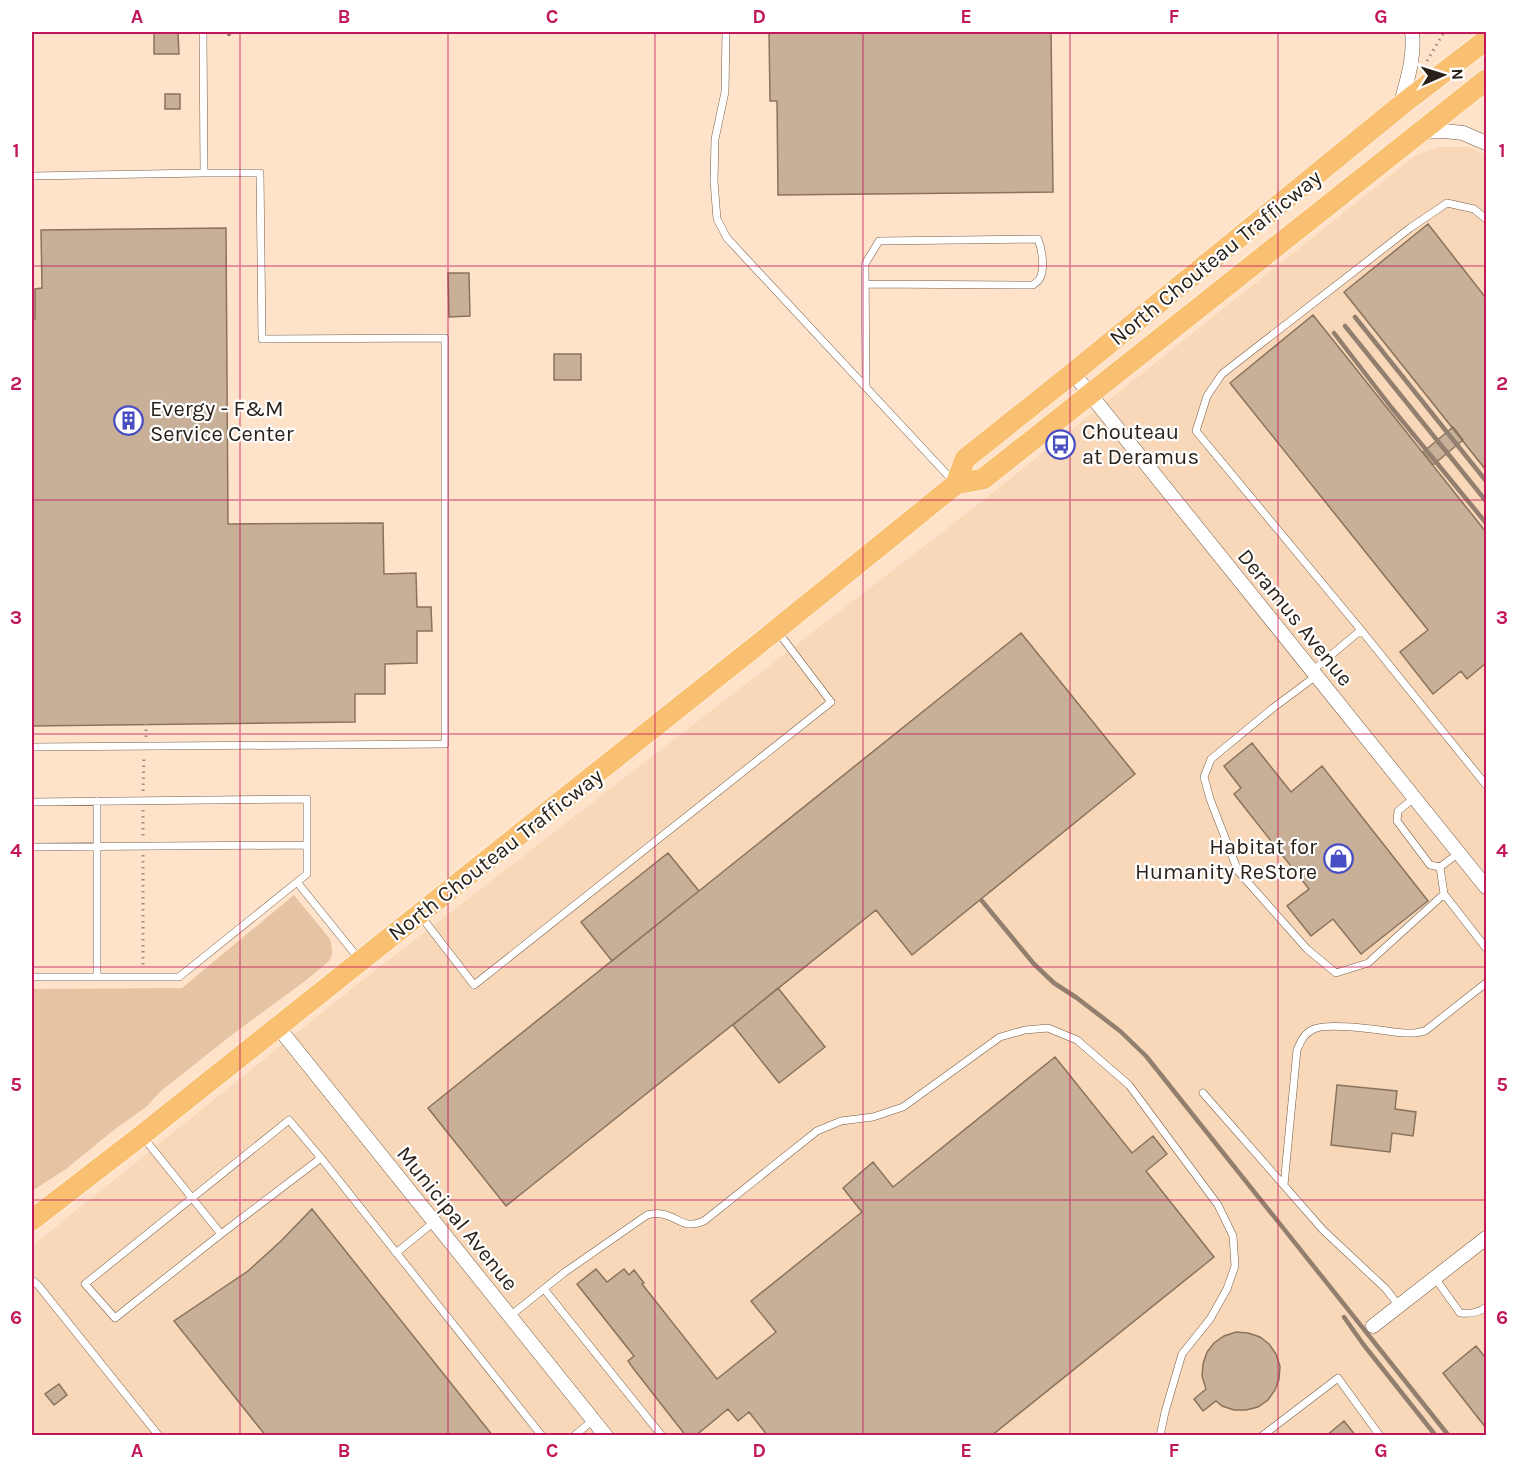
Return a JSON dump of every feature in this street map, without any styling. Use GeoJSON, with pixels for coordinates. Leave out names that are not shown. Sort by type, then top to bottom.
{"type":"FeatureCollection","features":[{"type":"Feature","properties":{"kind":"main road","name":"North Chouteau Trafficway"},"geometry":{"type":"LineString","coordinates":[[956,483],[964,459],[1072,374],[1400,106],[1486,40]]}},
{"type":"Feature","properties":{"kind":"main road","name":"North Chouteau Trafficway"},"geometry":{"type":"LineString","coordinates":[[32,1220],[776,630],[956,483],[983,479],[1486,80]]}},
{"type":"Feature","properties":{"kind":"street"},"geometry":{"type":"LineString","coordinates":[[1400,106],[1412,63],[1412,32]]}},
{"type":"Feature","properties":{"kind":"street"},"geometry":{"type":"LineString","coordinates":[[1421,132],[1463,133],[1486,143]]}},
{"type":"Feature","properties":{"kind":"street","name":"Deramus Avenue"},"geometry":{"type":"LineString","coordinates":[[1072,374],[1486,887]]}},
{"type":"Feature","properties":{"kind":"street","name":"Municipal Avenue"},"geometry":{"type":"LineString","coordinates":[[278,1027],[606,1436]]}},
{"type":"Feature","properties":{"kind":"street"},"geometry":{"type":"LineString","coordinates":[[1373,1326],[1486,1238]]}},
{"type":"Feature","properties":{"kind":"lane"},"geometry":{"type":"LineString","coordinates":[[203,32],[204,173]]}},
{"type":"Feature","properties":{"kind":"lane"},"geometry":{"type":"LineString","coordinates":[[726,32],[726,92],[715,140],[714,182],[717,219],[728,238],[956,483]]}},
{"type":"Feature","properties":{"kind":"lane"},"geometry":{"type":"LineString","coordinates":[[32,176],[260,173],[262,339],[445,338],[445,744],[32,747]]}},
{"type":"Feature","properties":{"kind":"lane"},"geometry":{"type":"LineString","coordinates":[[1486,219],[1474,209],[1447,203],[1410,228],[1222,374],[1207,396],[1196,430],[1486,785]]}},
{"type":"Feature","properties":{"kind":"lane"},"geometry":{"type":"LineString","coordinates":[[865,284],[1033,285],[1040,280],[1041,247],[1038,239],[879,241],[865,264],[865,284],[866,386]]}},
{"type":"Feature","properties":{"kind":"lane"},"geometry":{"type":"LineString","coordinates":[[419,914],[474,985],[831,702],[776,630]]}},
{"type":"Feature","properties":{"kind":"lane"},"geometry":{"type":"LineString","coordinates":[[1360,630],[1314,673],[1211,759],[1204,777],[1210,799],[1238,871],[1307,949],[1336,973],[1368,963],[1444,894]]}},
{"type":"Feature","properties":{"kind":"lane"},"geometry":{"type":"LineString","coordinates":[[1414,798],[1398,811],[1397,821],[1430,865],[1440,867],[1459,853]]}},
{"type":"Feature","properties":{"kind":"lane"},"geometry":{"type":"LineString","coordinates":[[32,801],[307,799],[308,874],[179,977],[32,977]]}},
{"type":"Feature","properties":{"kind":"lane"},"geometry":{"type":"LineString","coordinates":[[97,801],[97,977]]}},
{"type":"Feature","properties":{"kind":"lane"},"geometry":{"type":"LineString","coordinates":[[32,848],[307,845]]}},
{"type":"Feature","properties":{"kind":"lane"},"geometry":{"type":"LineString","coordinates":[[1440,867],[1444,894],[1486,948]]}},
{"type":"Feature","properties":{"kind":"lane"},"geometry":{"type":"LineString","coordinates":[[297,882],[360,961]]}},
{"type":"Feature","properties":{"kind":"lane"},"geometry":{"type":"LineString","coordinates":[[1284,1185],[1297,1050],[1304,1036],[1315,1029],[1329,1026],[1404,1033],[1425,1031],[1486,982]]}},
{"type":"Feature","properties":{"kind":"lane"},"geometry":{"type":"LineString","coordinates":[[510,1316],[565,1272],[646,1215],[660,1213],[693,1225],[704,1221],[817,1131],[841,1121],[873,1117],[903,1107],[1000,1037],[1025,1030],[1048,1028],[1077,1040],[1129,1085],[1218,1205],[1233,1236],[1235,1266],[1227,1288],[1210,1319],[1182,1354],[1160,1436]]}},
{"type":"Feature","properties":{"kind":"lane"},"geometry":{"type":"LineString","coordinates":[[1203,1093],[1323,1230],[1386,1289],[1399,1306]]}},
{"type":"Feature","properties":{"kind":"lane"},"geometry":{"type":"LineString","coordinates":[[321,1158],[115,1318],[85,1284],[289,1120],[321,1158],[542,1436]]}},
{"type":"Feature","properties":{"kind":"lane"},"geometry":{"type":"LineString","coordinates":[[142,1135],[221,1234]]}},
{"type":"Feature","properties":{"kind":"lane"},"geometry":{"type":"LineString","coordinates":[[396,1253],[434,1222]]}},
{"type":"Feature","properties":{"kind":"lane"},"geometry":{"type":"LineString","coordinates":[[1434,1278],[1460,1313],[1483,1311],[1486,1307]]}},
{"type":"Feature","properties":{"kind":"lane"},"geometry":{"type":"LineString","coordinates":[[32,1280],[159,1436]]}},
{"type":"Feature","properties":{"kind":"lane"},"geometry":{"type":"LineString","coordinates":[[544,1288],[662,1436]]}},
{"type":"Feature","properties":{"kind":"lane"},"geometry":{"type":"LineString","coordinates":[[1262,1436],[1338,1378],[1380,1436]]}},
{"type":"Feature","properties":{"kind":"lane"},"geometry":{"type":"LineString","coordinates":[[574,1436],[593,1420]]}},
{"type":"Feature","properties":{"kind":"path"},"geometry":{"type":"LineString","coordinates":[[1412,63],[1425,63],[1444,32]]}},
{"type":"Feature","properties":{"kind":"shaded area"},"geometry":{"type":"Polygon","coordinates":[[[1439,147],[1469,147],[1486,155],[1486,1435],[32,1436],[32,1246],[350,990],[981,502],[1416,155],[1439,147]]]}},
{"type":"Feature","properties":{"kind":"shaded area"},"geometry":{"type":"Polygon","coordinates":[[[294,895],[330,939],[332,955],[329,961],[176,1079],[146,1107],[66,1169],[32,1191],[32,989],[182,988],[294,895]]]}},
{"type":"Feature","properties":{"kind":"building"},"geometry":{"type":"Polygon","coordinates":[[[154,32],[178,32],[179,54],[154,54],[154,32]]]}},
{"type":"Feature","properties":{"kind":"building"},"geometry":{"type":"Polygon","coordinates":[[[769,32],[1051,32],[1053,192],[778,195],[777,101],[770,101],[769,32]]]}},
{"type":"Feature","properties":{"kind":"building"},"geometry":{"type":"Polygon","coordinates":[[[165,94],[180,94],[180,109],[165,109],[165,94]]]}},
{"type":"Feature","properties":{"kind":"building"},"geometry":{"type":"Polygon","coordinates":[[[1428,224],[1486,298],[1486,470],[1344,292],[1428,224]]]}},
{"type":"Feature","properties":{"kind":"building","name":"Evergy - F&M Service Center"},"geometry":{"type":"Polygon","coordinates":[[[226,228],[228,524],[383,523],[384,574],[416,573],[417,607],[431,607],[432,631],[417,631],[417,663],[385,664],[385,694],[355,694],[355,722],[32,726],[32,319],[35,319],[35,289],[42,288],[41,230],[226,228]]]}},
{"type":"Feature","properties":{"kind":"building"},"geometry":{"type":"Polygon","coordinates":[[[448,273],[469,273],[470,316],[449,317],[448,273]]]}},
{"type":"Feature","properties":{"kind":"building"},"geometry":{"type":"Polygon","coordinates":[[[1313,315],[1486,532],[1486,663],[1467,679],[1461,671],[1433,694],[1400,652],[1428,630],[1230,383],[1313,315]]]}},
{"type":"Feature","properties":{"kind":"building"},"geometry":{"type":"Polygon","coordinates":[[[554,354],[581,354],[581,380],[554,380],[554,354]]]}},
{"type":"Feature","properties":{"kind":"building"},"geometry":{"type":"Polygon","coordinates":[[[1453,427],[1463,440],[1433,465],[1423,452],[1453,427]]]}},
{"type":"Feature","properties":{"kind":"building"},"geometry":{"type":"Polygon","coordinates":[[[1021,633],[1135,774],[912,955],[876,910],[506,1206],[428,1108],[1021,633]]]}},
{"type":"Feature","properties":{"kind":"building"},"geometry":{"type":"Polygon","coordinates":[[[1252,743],[1291,792],[1322,766],[1428,901],[1361,954],[1333,919],[1311,936],[1287,906],[1309,889],[1234,794],[1241,788],[1224,766],[1252,743]]]}},
{"type":"Feature","properties":{"kind":"building"},"geometry":{"type":"Polygon","coordinates":[[[668,853],[699,891],[612,961],[581,922],[668,853]]]}},
{"type":"Feature","properties":{"kind":"building"},"geometry":{"type":"Polygon","coordinates":[[[778,988],[825,1047],[779,1083],[733,1025],[778,988]]]}},
{"type":"Feature","properties":{"kind":"building"},"geometry":{"type":"Polygon","coordinates":[[[1055,1057],[1132,1153],[1153,1136],[1167,1154],[1146,1171],[1214,1257],[991,1436],[768,1436],[749,1412],[738,1421],[728,1409],[695,1436],[686,1436],[628,1361],[634,1356],[577,1284],[596,1269],[607,1282],[624,1269],[629,1275],[634,1270],[644,1283],[642,1284],[717,1379],[776,1332],[751,1301],[862,1212],[843,1188],[873,1162],[893,1187],[1055,1057]]]}},
{"type":"Feature","properties":{"kind":"building"},"geometry":{"type":"Polygon","coordinates":[[[1337,1085],[1397,1091],[1395,1109],[1416,1112],[1413,1136],[1392,1133],[1390,1152],[1331,1145],[1337,1085]]]}},
{"type":"Feature","properties":{"kind":"building"},"geometry":{"type":"Polygon","coordinates":[[[312,1209],[493,1436],[266,1436],[174,1321],[248,1271],[312,1209]]]}},
{"type":"Feature","properties":{"kind":"building"},"geometry":{"type":"Polygon","coordinates":[[[1236,1332],[1260,1337],[1276,1354],[1280,1366],[1275,1390],[1268,1400],[1258,1407],[1234,1410],[1216,1401],[1203,1411],[1194,1399],[1206,1389],[1202,1376],[1207,1352],[1224,1336],[1236,1332]]]}},
{"type":"Feature","properties":{"kind":"building"},"geometry":{"type":"Polygon","coordinates":[[[1476,1346],[1485,1357],[1486,1355],[1486,1428],[1443,1373],[1476,1346]]]}},
{"type":"Feature","properties":{"kind":"building"},"geometry":{"type":"Polygon","coordinates":[[[59,1384],[67,1395],[54,1405],[45,1394],[59,1384]]]}},
{"type":"Feature","properties":{"kind":"building"},"geometry":{"type":"Polygon","coordinates":[[[1344,1421],[1356,1436],[1326,1436],[1344,1421]]]}},
{"type":"Feature","properties":{"kind":"railway"},"geometry":{"type":"LineString","coordinates":[[1355,317],[1486,481]]}},
{"type":"Feature","properties":{"kind":"railway"},"geometry":{"type":"LineString","coordinates":[[1345,326],[1486,501]]}},
{"type":"Feature","properties":{"kind":"railway"},"geometry":{"type":"LineString","coordinates":[[1334,333],[1486,523]]}},
{"type":"Feature","properties":{"kind":"railway"},"geometry":{"type":"LineString","coordinates":[[982,901],[1034,964],[1054,983],[1120,1031],[1146,1056],[1449,1436]]}},
{"type":"Feature","properties":{"kind":"railway"},"geometry":{"type":"LineString","coordinates":[[1344,1317],[1436,1436]]}},
{"type":"Feature","properties":{"kind":"place","name":"Evergy - F&M Service Center"},"geometry":{"type":"Point","coordinates":[129,421]}},
{"type":"Feature","properties":{"kind":"place","name":"Chouteau at Deramus"},"geometry":{"type":"Point","coordinates":[1061,444]}},
{"type":"Feature","properties":{"kind":"place","name":"Habitat for Humanity ReStore"},"geometry":{"type":"Point","coordinates":[1338,859]}}]}
